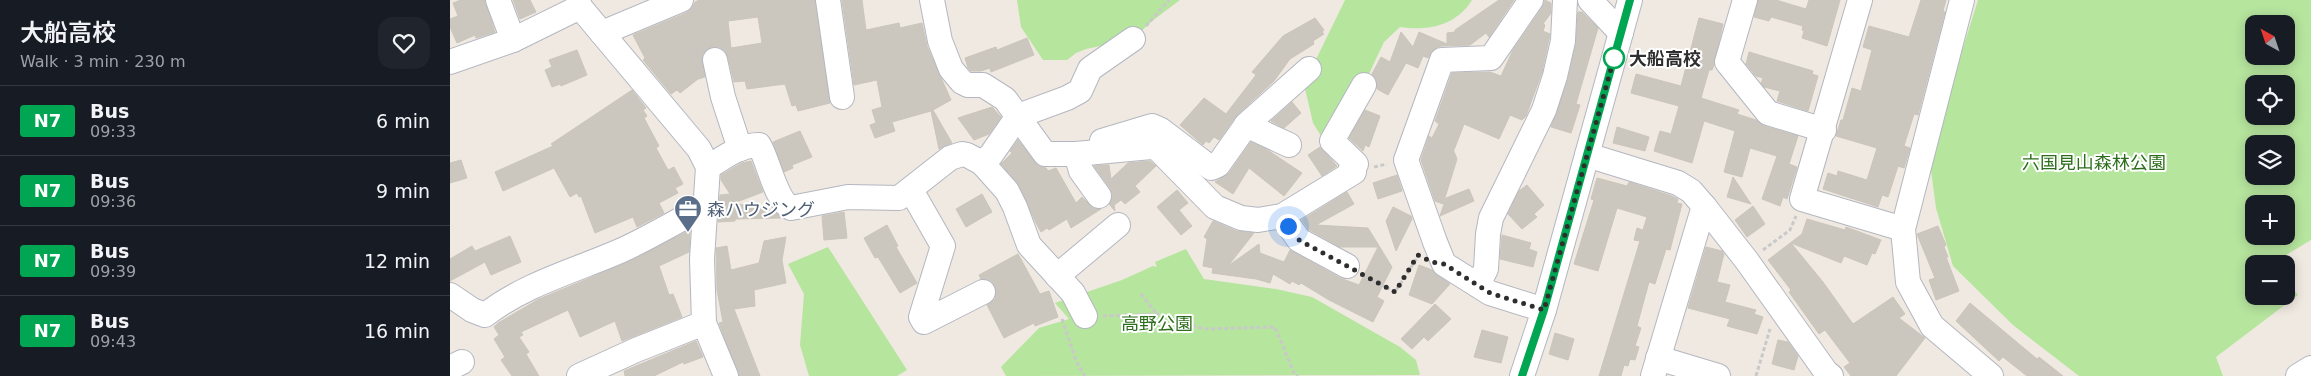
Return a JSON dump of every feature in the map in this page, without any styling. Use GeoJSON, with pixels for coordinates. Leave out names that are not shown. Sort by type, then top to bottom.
{"type":"FeatureCollection","features":[{"type":"Feature","properties":{"kind":"street"},"geometry":{"type":"LineString","coordinates":[[498,0],[513,40]]}},
{"type":"Feature","properties":{"kind":"street"},"geometry":{"type":"LineString","coordinates":[[602,33],[681,0]]}},
{"type":"Feature","properties":{"kind":"street"},"geometry":{"type":"LineString","coordinates":[[828,0],[842,97]]}},
{"type":"Feature","properties":{"kind":"street"},"geometry":{"type":"LineString","coordinates":[[932,0],[940,41],[952,69],[962,82],[968,85],[983,86],[1005,99],[1045,154],[1157,148],[1215,207],[1241,218],[1264,219],[1282,216],[1354,172],[1351,168],[1356,164],[1332,141],[1364,85]]}},
{"type":"Feature","properties":{"kind":"street"},"geometry":{"type":"LineString","coordinates":[[1531,0],[1490,58],[1442,60],[1406,160],[1444,264],[1490,293],[1544,310]]}},
{"type":"Feature","properties":{"kind":"street"},"geometry":{"type":"LineString","coordinates":[[1478,285],[1486,269],[1491,218],[1544,110],[1555,76],[1563,41],[1565,0]]}},
{"type":"Feature","properties":{"kind":"street"},"geometry":{"type":"LineString","coordinates":[[1590,0],[1620,33]]}},
{"type":"Feature","properties":{"kind":"street"},"geometry":{"type":"LineString","coordinates":[[1522,376],[1544,310],[1630,0]]}},
{"type":"Feature","properties":{"kind":"street"},"geometry":{"type":"LineString","coordinates":[[1745,0],[1727,62],[1768,113],[1824,130]]}},
{"type":"Feature","properties":{"kind":"street"},"geometry":{"type":"LineString","coordinates":[[1860,0],[1824,130],[1802,199],[1903,229]]}},
{"type":"Feature","properties":{"kind":"street"},"geometry":{"type":"LineString","coordinates":[[1962,0],[1903,229],[1908,282],[1932,326],[1991,376]]}},
{"type":"Feature","properties":{"kind":"street"},"geometry":{"type":"LineString","coordinates":[[455,53],[513,40],[578,4],[699,148],[708,167],[702,259],[704,323],[726,376]]}},
{"type":"Feature","properties":{"kind":"street"},"geometry":{"type":"LineString","coordinates":[[982,163],[991,155],[1018,116],[1067,98],[1080,91],[1090,69],[1133,39]]}},
{"type":"Feature","properties":{"kind":"street"},"geometry":{"type":"LineString","coordinates":[[715,60],[723,97],[740,148]]}},
{"type":"Feature","properties":{"kind":"street"},"geometry":{"type":"LineString","coordinates":[[1069,154],[1072,148],[1152,126],[1161,130],[1211,168],[1218,165],[1246,125],[1309,68]]}},
{"type":"Feature","properties":{"kind":"street"},"geometry":{"type":"LineString","coordinates":[[1246,125],[1289,145]]}},
{"type":"Feature","properties":{"kind":"street"},"geometry":{"type":"LineString","coordinates":[[708,167],[740,148],[749,145],[759,145],[766,156],[782,200],[791,208],[848,197],[899,198],[955,155],[968,155],[982,163],[1006,192],[1015,207],[1029,245],[1073,293],[1085,316]]}},
{"type":"Feature","properties":{"kind":"street"},"geometry":{"type":"LineString","coordinates":[[1069,154],[1099,196]]}},
{"type":"Feature","properties":{"kind":"street"},"geometry":{"type":"LineString","coordinates":[[1587,155],[1678,183],[1691,191],[1747,261],[1826,372],[1831,376]]}},
{"type":"Feature","properties":{"kind":"street"},"geometry":{"type":"LineString","coordinates":[[910,190],[943,246],[921,317],[924,322],[983,292]]}},
{"type":"Feature","properties":{"kind":"street"},"geometry":{"type":"LineString","coordinates":[[450,295],[472,310],[485,315],[506,299],[537,284],[622,250],[705,206]]}},
{"type":"Feature","properties":{"kind":"street"},"geometry":{"type":"LineString","coordinates":[[1704,206],[1655,367],[1718,376]]}},
{"type":"Feature","properties":{"kind":"street"},"geometry":{"type":"LineString","coordinates":[[1282,216],[1299,240],[1347,266]]}},
{"type":"Feature","properties":{"kind":"street"},"geometry":{"type":"LineString","coordinates":[[1057,276],[1118,225]]}},
{"type":"Feature","properties":{"kind":"street"},"geometry":{"type":"LineString","coordinates":[[579,376],[636,350],[704,323]]}},
{"type":"Feature","properties":{"kind":"street"},"geometry":{"type":"LineString","coordinates":[[2298,376],[2311,368]]}},
{"type":"Feature","properties":{"kind":"path"},"geometry":{"type":"LineString","coordinates":[[1133,39],[1169,0]]}},
{"type":"Feature","properties":{"kind":"path"},"geometry":{"type":"LineString","coordinates":[[1354,172],[1406,160]]}},
{"type":"Feature","properties":{"kind":"path"},"geometry":{"type":"LineString","coordinates":[[1747,261],[1790,230],[1802,199]]}},
{"type":"Feature","properties":{"kind":"path"},"geometry":{"type":"LineString","coordinates":[[1347,266],[1395,292],[1418,255],[1432,262],[1444,264]]}},
{"type":"Feature","properties":{"kind":"path"},"geometry":{"type":"LineString","coordinates":[[1141,294],[1157,314]]}},
{"type":"Feature","properties":{"kind":"path"},"geometry":{"type":"LineString","coordinates":[[1756,376],[1778,305]]}},
{"type":"Feature","properties":{"kind":"path"},"geometry":{"type":"LineString","coordinates":[[1085,316],[1157,314],[1204,329],[1275,327],[1294,373],[1298,376]]}},
{"type":"Feature","properties":{"kind":"green space"},"geometry":{"type":"Polygon","coordinates":[[[1017,0],[1180,0],[1152,21],[1133,39],[1086,49],[1076,53],[1067,60],[1043,60],[1021,27],[1017,0]]]}},
{"type":"Feature","properties":{"kind":"green space"},"geometry":{"type":"Polygon","coordinates":[[[1345,0],[1472,0],[1458,16],[1440,25],[1421,28],[1400,27],[1384,42],[1339,137],[1323,139],[1313,123],[1304,84],[1345,0]]]}},
{"type":"Feature","properties":{"kind":"green space","name":"六国見山森林公園"},"geometry":{"type":"Polygon","coordinates":[[[1978,0],[2311,0],[2311,240],[2286,255],[2245,255],[2245,305],[2285,305],[2216,357],[2223,376],[2079,376],[2013,325],[1953,266],[1936,208],[1929,155],[1942,95],[1963,48],[1978,0]]]}},
{"type":"Feature","properties":{"kind":"green space"},"geometry":{"type":"Polygon","coordinates":[[[828,247],[907,370],[897,376],[809,376],[800,345],[804,294],[788,264],[828,247]]]}},
{"type":"Feature","properties":{"kind":"green space","name":"高野公園"},"geometry":{"type":"Polygon","coordinates":[[[1186,249],[1204,279],[1276,289],[1312,297],[1400,347],[1416,360],[1420,375],[1006,376],[1001,367],[1039,328],[1069,319],[1055,303],[1122,280],[1153,266],[1157,267],[1155,262],[1186,249]]]}},
{"type":"Feature","properties":{"kind":"building"},"geometry":{"type":"Polygon","coordinates":[[[461,0],[485,0],[495,32],[476,38],[475,35],[457,43],[450,27],[450,19],[458,16],[453,3],[461,0]]]}},
{"type":"Feature","properties":{"kind":"building"},"geometry":{"type":"Polygon","coordinates":[[[513,0],[530,0],[536,12],[520,19],[513,0]]]}},
{"type":"Feature","properties":{"kind":"building"},"geometry":{"type":"Polygon","coordinates":[[[699,0],[815,0],[830,103],[798,111],[796,105],[792,106],[785,84],[747,89],[745,81],[734,82],[725,50],[719,47],[712,47],[702,55],[705,77],[698,79],[680,93],[677,90],[671,94],[643,60],[645,58],[633,35],[686,13],[699,0]],[[758,17],[728,21],[731,48],[762,43],[758,17]]]}},
{"type":"Feature","properties":{"kind":"building"},"geometry":{"type":"Polygon","coordinates":[[[842,0],[862,0],[866,30],[899,23],[900,28],[922,23],[927,46],[951,100],[933,110],[952,143],[939,149],[931,111],[892,122],[895,131],[875,138],[870,125],[876,123],[872,110],[882,107],[877,80],[854,85],[842,0]]]}},
{"type":"Feature","properties":{"kind":"building"},"geometry":{"type":"Polygon","coordinates":[[[1499,0],[1514,0],[1489,37],[1486,33],[1470,45],[1441,46],[1434,49],[1428,58],[1423,56],[1418,68],[1406,63],[1388,95],[1377,89],[1376,79],[1372,74],[1381,57],[1390,62],[1401,32],[1413,47],[1419,32],[1447,44],[1447,33],[1455,32],[1455,30],[1499,0]]]}},
{"type":"Feature","properties":{"kind":"building"},"geometry":{"type":"Polygon","coordinates":[[[1545,0],[1551,3],[1551,13],[1543,24],[1545,25],[1543,31],[1550,34],[1542,72],[1526,116],[1522,120],[1510,115],[1499,139],[1464,124],[1453,149],[1457,159],[1443,204],[1435,201],[1421,160],[1429,136],[1432,138],[1439,124],[1435,121],[1452,73],[1490,72],[1501,76],[1513,50],[1542,8],[1545,0]]]}},
{"type":"Feature","properties":{"kind":"building"},"geometry":{"type":"Polygon","coordinates":[[[1758,0],[1776,0],[1806,9],[1809,0],[1840,0],[1827,46],[1802,38],[1803,26],[1771,17],[1769,21],[1754,17],[1758,0]]]}},
{"type":"Feature","properties":{"kind":"building"},"geometry":{"type":"Polygon","coordinates":[[[1921,0],[1946,0],[1943,11],[1945,12],[1918,115],[1914,114],[1904,146],[1910,148],[1904,168],[1898,166],[1888,197],[1882,195],[1878,207],[1823,189],[1828,173],[1837,176],[1838,171],[1867,180],[1877,148],[1836,136],[1841,120],[1843,120],[1852,88],[1861,91],[1872,50],[1863,47],[1869,26],[1909,37],[1921,0]]]}},
{"type":"Feature","properties":{"kind":"building"},"geometry":{"type":"Polygon","coordinates":[[[1578,12],[1582,12],[1598,28],[1576,104],[1580,105],[1571,133],[1551,127],[1568,79],[1576,44],[1578,12]]]}},
{"type":"Feature","properties":{"kind":"building"},"geometry":{"type":"Polygon","coordinates":[[[1315,18],[1324,30],[1322,32],[1324,34],[1313,41],[1314,44],[1290,59],[1274,81],[1236,116],[1219,140],[1214,137],[1209,143],[1206,141],[1203,145],[1180,125],[1204,98],[1226,114],[1256,75],[1252,72],[1283,36],[1315,18]]]}},
{"type":"Feature","properties":{"kind":"building"},"geometry":{"type":"Polygon","coordinates":[[[1699,18],[1723,24],[1714,65],[1712,70],[1709,70],[1701,98],[1739,110],[1737,114],[1756,120],[1764,126],[1798,136],[1789,164],[1797,167],[1787,199],[1783,197],[1780,206],[1762,199],[1777,156],[1750,148],[1742,177],[1724,172],[1735,131],[1704,121],[1692,163],[1654,151],[1660,131],[1671,134],[1679,106],[1631,93],[1636,74],[1681,86],[1699,18]]]}},
{"type":"Feature","properties":{"kind":"building"},"geometry":{"type":"Polygon","coordinates":[[[1027,38],[1034,55],[991,72],[990,68],[981,71],[971,71],[968,68],[965,58],[996,47],[997,50],[1027,38]]]}},
{"type":"Feature","properties":{"kind":"building"},"geometry":{"type":"Polygon","coordinates":[[[577,50],[587,75],[561,86],[560,84],[552,87],[545,70],[552,67],[549,60],[577,50]]]}},
{"type":"Feature","properties":{"kind":"building"},"geometry":{"type":"Polygon","coordinates":[[[1749,52],[1813,71],[1812,74],[1818,76],[1808,111],[1777,101],[1780,91],[1764,87],[1761,83],[1763,78],[1756,76],[1746,64],[1749,52]]]}},
{"type":"Feature","properties":{"kind":"building"},"geometry":{"type":"Polygon","coordinates":[[[632,90],[646,108],[643,110],[647,116],[644,118],[659,146],[656,148],[668,170],[674,167],[683,184],[675,188],[678,193],[659,203],[664,213],[637,227],[633,217],[595,233],[581,196],[579,197],[577,193],[570,197],[554,168],[503,191],[495,172],[553,146],[551,144],[632,90]]]}},
{"type":"Feature","properties":{"kind":"building"},"geometry":{"type":"Polygon","coordinates":[[[1292,102],[1301,113],[1284,128],[1271,121],[1292,102]]]}},
{"type":"Feature","properties":{"kind":"building"},"geometry":{"type":"Polygon","coordinates":[[[992,107],[1001,117],[989,134],[974,140],[958,118],[992,107]]]}},
{"type":"Feature","properties":{"kind":"building"},"geometry":{"type":"Polygon","coordinates":[[[1365,110],[1380,116],[1369,147],[1365,145],[1363,151],[1349,138],[1365,110]]]}},
{"type":"Feature","properties":{"kind":"building"},"geometry":{"type":"Polygon","coordinates":[[[1617,127],[1649,137],[1645,151],[1613,143],[1617,127]]]}},
{"type":"Feature","properties":{"kind":"building"},"geometry":{"type":"Polygon","coordinates":[[[800,131],[812,157],[792,165],[793,168],[784,172],[773,142],[800,131]]]}},
{"type":"Feature","properties":{"kind":"building"},"geometry":{"type":"Polygon","coordinates":[[[1018,140],[1038,166],[1046,168],[1048,171],[1056,168],[1076,203],[1082,197],[1093,208],[1101,209],[1071,228],[1067,219],[1049,230],[1047,228],[1041,232],[1019,185],[1001,164],[1012,153],[1010,151],[1018,140]]]}},
{"type":"Feature","properties":{"kind":"building"},"geometry":{"type":"Polygon","coordinates":[[[1251,142],[1266,149],[1302,173],[1284,196],[1249,168],[1233,194],[1215,182],[1229,173],[1251,142]]]}},
{"type":"Feature","properties":{"kind":"building"},"geometry":{"type":"Polygon","coordinates":[[[1320,147],[1337,166],[1322,176],[1308,155],[1320,147]]]}},
{"type":"Feature","properties":{"kind":"building"},"geometry":{"type":"Polygon","coordinates":[[[461,160],[467,178],[450,183],[450,163],[461,160]]]}},
{"type":"Feature","properties":{"kind":"building"},"geometry":{"type":"Polygon","coordinates":[[[751,161],[763,192],[734,203],[774,211],[781,218],[735,219],[735,221],[718,222],[720,195],[730,194],[721,180],[721,175],[742,163],[751,161]]]}},
{"type":"Feature","properties":{"kind":"building"},"geometry":{"type":"Polygon","coordinates":[[[1150,161],[1156,166],[1135,186],[1140,192],[1125,204],[1121,200],[1114,205],[1115,211],[1109,204],[1113,195],[1110,188],[1094,166],[1109,165],[1111,179],[1128,163],[1150,161]]]}},
{"type":"Feature","properties":{"kind":"building"},"geometry":{"type":"Polygon","coordinates":[[[1397,175],[1402,191],[1378,199],[1373,183],[1397,175]]]}},
{"type":"Feature","properties":{"kind":"building"},"geometry":{"type":"Polygon","coordinates":[[[1733,177],[1751,204],[1727,197],[1733,177]]]}},
{"type":"Feature","properties":{"kind":"building"},"geometry":{"type":"Polygon","coordinates":[[[1597,178],[1627,186],[1629,182],[1672,196],[1678,199],[1677,203],[1682,204],[1670,250],[1666,249],[1655,284],[1649,282],[1637,326],[1641,328],[1635,346],[1639,347],[1635,360],[1630,359],[1628,366],[1624,365],[1621,376],[1599,376],[1640,241],[1634,240],[1637,228],[1643,230],[1647,217],[1617,208],[1598,271],[1574,264],[1594,200],[1591,199],[1597,178]]]}},
{"type":"Feature","properties":{"kind":"building"},"geometry":{"type":"Polygon","coordinates":[[[1527,185],[1544,205],[1534,214],[1537,217],[1522,229],[1508,214],[1519,191],[1527,185]]]}},
{"type":"Feature","properties":{"kind":"building"},"geometry":{"type":"Polygon","coordinates":[[[1469,189],[1474,201],[1440,216],[1446,198],[1469,189]]]}},
{"type":"Feature","properties":{"kind":"building"},"geometry":{"type":"Polygon","coordinates":[[[1177,190],[1188,203],[1179,210],[1192,226],[1181,235],[1157,207],[1177,190]]]}},
{"type":"Feature","properties":{"kind":"building"},"geometry":{"type":"Polygon","coordinates":[[[1347,192],[1354,204],[1316,225],[1368,228],[1392,267],[1377,297],[1384,301],[1373,322],[1329,300],[1301,283],[1299,285],[1292,281],[1290,284],[1273,274],[1270,283],[1256,279],[1212,273],[1213,268],[1203,266],[1207,239],[1204,237],[1213,221],[1236,231],[1254,233],[1228,266],[1259,244],[1260,253],[1284,262],[1290,250],[1340,278],[1359,285],[1378,247],[1340,247],[1308,229],[1302,220],[1347,192]]]}},
{"type":"Feature","properties":{"kind":"building"},"geometry":{"type":"Polygon","coordinates":[[[982,194],[992,212],[966,227],[956,209],[982,194]]]}},
{"type":"Feature","properties":{"kind":"building"},"geometry":{"type":"Polygon","coordinates":[[[1753,206],[1765,224],[1747,237],[1735,220],[1753,206]]]}},
{"type":"Feature","properties":{"kind":"building"},"geometry":{"type":"Polygon","coordinates":[[[1393,207],[1411,216],[1412,219],[1396,251],[1386,221],[1393,207]]]}},
{"type":"Feature","properties":{"kind":"building"},"geometry":{"type":"Polygon","coordinates":[[[844,212],[847,238],[824,240],[822,216],[844,212]]]}},
{"type":"Feature","properties":{"kind":"building"},"geometry":{"type":"Polygon","coordinates":[[[1807,219],[1845,230],[1846,227],[1881,240],[1875,254],[1872,253],[1867,265],[1844,256],[1841,263],[1791,243],[1823,282],[1853,324],[1893,297],[1905,314],[1899,318],[1925,338],[1896,376],[1851,376],[1844,367],[1850,363],[1825,330],[1819,334],[1789,292],[1791,290],[1768,260],[1802,234],[1807,219]]]}},
{"type":"Feature","properties":{"kind":"building"},"geometry":{"type":"Polygon","coordinates":[[[887,225],[898,246],[896,247],[917,283],[900,293],[878,257],[875,258],[864,238],[887,225]]]}},
{"type":"Feature","properties":{"kind":"building"},"geometry":{"type":"Polygon","coordinates":[[[1938,226],[1946,245],[1944,247],[1948,257],[1946,257],[1959,291],[1936,300],[1929,280],[1935,278],[1917,234],[1938,226]]]}},
{"type":"Feature","properties":{"kind":"building"},"geometry":{"type":"Polygon","coordinates":[[[690,230],[689,252],[659,266],[669,295],[673,294],[682,317],[622,341],[615,321],[580,337],[568,310],[521,332],[523,335],[519,337],[529,352],[526,354],[539,376],[512,376],[501,360],[505,357],[494,339],[499,335],[494,327],[498,323],[539,299],[626,263],[690,230]]]}},
{"type":"Feature","properties":{"kind":"building"},"geometry":{"type":"Polygon","coordinates":[[[1502,235],[1531,243],[1529,249],[1537,252],[1533,267],[1500,259],[1502,235]]]}},
{"type":"Feature","properties":{"kind":"building"},"geometry":{"type":"Polygon","coordinates":[[[510,236],[521,262],[491,275],[485,262],[450,281],[450,259],[472,246],[475,251],[510,236]]]}},
{"type":"Feature","properties":{"kind":"building"},"geometry":{"type":"Polygon","coordinates":[[[786,237],[782,260],[786,283],[754,290],[755,306],[734,309],[760,376],[739,376],[719,323],[723,322],[717,290],[716,248],[727,246],[731,270],[759,263],[764,241],[786,237]]]}},
{"type":"Feature","properties":{"kind":"building"},"geometry":{"type":"Polygon","coordinates":[[[1706,247],[1722,251],[1724,254],[1717,282],[1730,285],[1725,302],[1756,310],[1754,314],[1763,317],[1757,334],[1727,326],[1730,319],[1688,308],[1706,247]]]}},
{"type":"Feature","properties":{"kind":"building"},"geometry":{"type":"Polygon","coordinates":[[[1018,254],[1040,294],[1049,291],[1058,317],[1035,326],[1034,323],[1004,338],[987,305],[995,299],[995,286],[991,281],[981,279],[979,275],[1018,254]]]}},
{"type":"Feature","properties":{"kind":"building"},"geometry":{"type":"Polygon","coordinates":[[[1419,265],[1432,270],[1450,284],[1432,304],[1409,295],[1419,265]]]}},
{"type":"Feature","properties":{"kind":"building"},"geometry":{"type":"Polygon","coordinates":[[[1970,303],[2037,359],[2039,357],[2063,376],[2027,376],[2003,357],[1999,361],[1956,321],[1970,303]]]}},
{"type":"Feature","properties":{"kind":"building"},"geometry":{"type":"Polygon","coordinates":[[[1435,304],[1451,319],[1428,341],[1424,337],[1412,349],[1401,339],[1435,304]]]}},
{"type":"Feature","properties":{"kind":"building"},"geometry":{"type":"Polygon","coordinates":[[[1482,330],[1508,337],[1501,363],[1474,357],[1482,330]]]}},
{"type":"Feature","properties":{"kind":"building"},"geometry":{"type":"Polygon","coordinates":[[[1555,333],[1574,339],[1568,360],[1549,354],[1555,333]]]}},
{"type":"Feature","properties":{"kind":"building"},"geometry":{"type":"Polygon","coordinates":[[[1778,340],[1788,342],[1798,356],[1794,370],[1772,364],[1778,340]]]}},
{"type":"Feature","properties":{"kind":"building"},"geometry":{"type":"Polygon","coordinates":[[[696,341],[703,357],[684,364],[683,362],[654,376],[625,376],[624,371],[696,341]]]}},
{"type":"Feature","properties":{"kind":"bus line","name":"N7"},"geometry":{"type":"LineString","coordinates":[[1522,376],[1544,310],[1630,0]]}},
{"type":"Feature","properties":{"kind":"place","name":"大船高校"},"geometry":{"type":"Point","coordinates":[1614,58]}},
{"type":"Feature","properties":{"kind":"place","name":"森ハウジング"},"geometry":{"type":"Point","coordinates":[688,233]}},
{"type":"Feature","properties":{"kind":"route"},"geometry":{"type":"LineString","coordinates":[[1288,226],[1299,240],[1395,292],[1418,255],[1432,262],[1444,264],[1490,293],[1544,310],[1616,51],[1614,58]]}}]}
